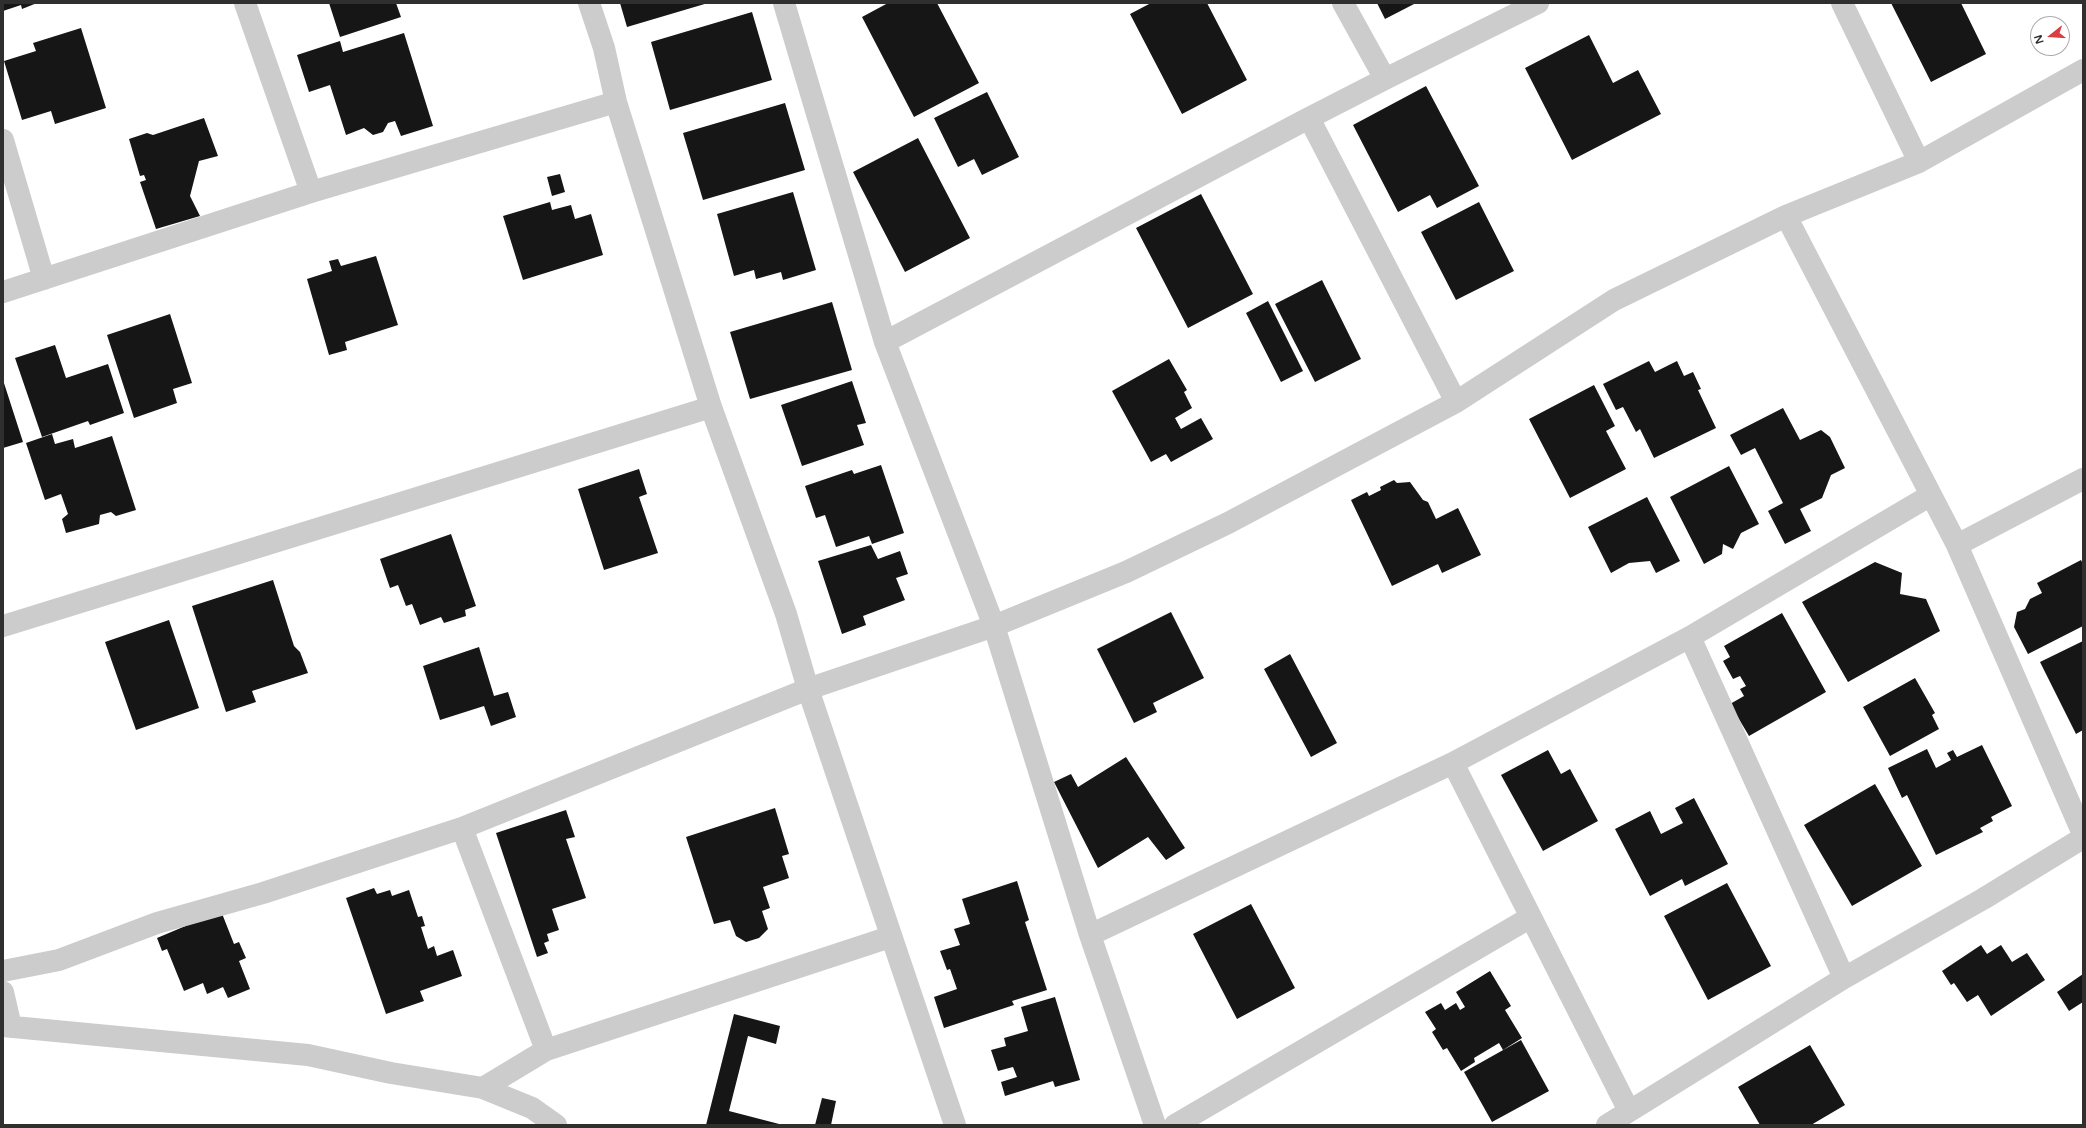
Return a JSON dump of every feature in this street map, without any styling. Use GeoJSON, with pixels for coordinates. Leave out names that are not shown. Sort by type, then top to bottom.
{"type":"FeatureCollection","features":[{"type":"Feature","properties":{"kind":"street"},"geometry":{"type":"LineString","coordinates":[[245,3],[311,192]]}},
{"type":"Feature","properties":{"kind":"street"},"geometry":{"type":"LineString","coordinates":[[589,3],[604,48],[616,102],[711,407],[786,614],[808,689],[890,937],[955,1125]]}},
{"type":"Feature","properties":{"kind":"street"},"geometry":{"type":"LineString","coordinates":[[784,3],[885,342],[994,626],[1090,935],[1155,1125]]}},
{"type":"Feature","properties":{"kind":"street"},"geometry":{"type":"LineString","coordinates":[[1343,3],[1385,79]]}},
{"type":"Feature","properties":{"kind":"street"},"geometry":{"type":"LineString","coordinates":[[885,342],[1309,118],[1538,3]]}},
{"type":"Feature","properties":{"kind":"street"},"geometry":{"type":"LineString","coordinates":[[1842,3],[1919,162]]}},
{"type":"Feature","properties":{"kind":"street"},"geometry":{"type":"LineString","coordinates":[[3,971],[59,960],[157,923],[262,893],[462,828],[808,689],[994,626],[1140,566],[1228,523],[1456,402],[1614,300],[1786,216],[1919,162],[2083,70]]}},
{"type":"Feature","properties":{"kind":"street"},"geometry":{"type":"LineString","coordinates":[[3,292],[311,192],[616,102]]}},
{"type":"Feature","properties":{"kind":"street"},"geometry":{"type":"LineString","coordinates":[[1309,118],[1456,402]]}},
{"type":"Feature","properties":{"kind":"street"},"geometry":{"type":"LineString","coordinates":[[3,140],[44,279]]}},
{"type":"Feature","properties":{"kind":"street"},"geometry":{"type":"LineString","coordinates":[[1786,216],[1957,545],[2083,834]]}},
{"type":"Feature","properties":{"kind":"street"},"geometry":{"type":"LineString","coordinates":[[3,626],[711,407]]}},
{"type":"Feature","properties":{"kind":"street"},"geometry":{"type":"LineString","coordinates":[[1957,545],[2083,478]]}},
{"type":"Feature","properties":{"kind":"street"},"geometry":{"type":"LineString","coordinates":[[1090,935],[1453,763],[1690,637],[1931,495]]}},
{"type":"Feature","properties":{"kind":"street"},"geometry":{"type":"LineString","coordinates":[[1690,637],[1844,978]]}},
{"type":"Feature","properties":{"kind":"street"},"geometry":{"type":"LineString","coordinates":[[1453,763],[1629,1111]]}},
{"type":"Feature","properties":{"kind":"street"},"geometry":{"type":"LineString","coordinates":[[462,828],[546,1050]]}},
{"type":"Feature","properties":{"kind":"street"},"geometry":{"type":"LineString","coordinates":[[1607,1125],[1844,978],[1983,899],[2083,838]]}},
{"type":"Feature","properties":{"kind":"street"},"geometry":{"type":"LineString","coordinates":[[1175,1125],[1531,917]]}},
{"type":"Feature","properties":{"kind":"street"},"geometry":{"type":"LineString","coordinates":[[483,1088],[546,1050],[890,937]]}},
{"type":"Feature","properties":{"kind":"street"},"geometry":{"type":"LineString","coordinates":[[3,992],[7,1027],[308,1055],[391,1073],[483,1088],[532,1108],[556,1125]]}},
{"type":"Feature","properties":{"kind":"building"},"geometry":{"type":"Polygon","coordinates":[[[3,3],[37,3],[22,9],[21,5],[3,11],[3,3]]]}},
{"type":"Feature","properties":{"kind":"building"},"geometry":{"type":"Polygon","coordinates":[[[329,3],[396,3],[401,17],[340,37],[329,3]]]}},
{"type":"Feature","properties":{"kind":"building"},"geometry":{"type":"Polygon","coordinates":[[[620,3],[708,3],[627,27],[620,3]]]}},
{"type":"Feature","properties":{"kind":"building"},"geometry":{"type":"Polygon","coordinates":[[[888,3],[937,3],[979,83],[914,117],[862,17],[888,3]]]}},
{"type":"Feature","properties":{"kind":"building"},"geometry":{"type":"Polygon","coordinates":[[[1151,3],[1207,3],[1247,80],[1182,114],[1130,14],[1151,3]]]}},
{"type":"Feature","properties":{"kind":"building"},"geometry":{"type":"Polygon","coordinates":[[[1377,3],[1416,3],[1385,19],[1377,3]]]}},
{"type":"Feature","properties":{"kind":"building"},"geometry":{"type":"Polygon","coordinates":[[[1891,3],[1961,3],[1986,54],[1931,82],[1891,3]]]}},
{"type":"Feature","properties":{"kind":"building"},"geometry":{"type":"Polygon","coordinates":[[[752,12],[772,80],[670,110],[651,42],[752,12]]]}},
{"type":"Feature","properties":{"kind":"building"},"geometry":{"type":"Polygon","coordinates":[[[81,28],[106,108],[55,124],[51,111],[22,120],[4,61],[36,51],[33,43],[81,28]]]}},
{"type":"Feature","properties":{"kind":"building"},"geometry":{"type":"Polygon","coordinates":[[[404,33],[433,126],[401,136],[395,121],[388,123],[383,132],[373,135],[364,128],[346,135],[330,85],[309,92],[297,55],[340,41],[343,52],[404,33]]]}},
{"type":"Feature","properties":{"kind":"building"},"geometry":{"type":"Polygon","coordinates":[[[1589,35],[1613,83],[1638,70],[1661,114],[1572,160],[1525,68],[1589,35]]]}},
{"type":"Feature","properties":{"kind":"building"},"geometry":{"type":"Polygon","coordinates":[[[1426,86],[1479,186],[1437,208],[1430,195],[1398,212],[1353,125],[1426,86]]]}},
{"type":"Feature","properties":{"kind":"building"},"geometry":{"type":"Polygon","coordinates":[[[987,92],[1019,157],[982,175],[974,159],[958,167],[934,118],[987,92]]]}},
{"type":"Feature","properties":{"kind":"building"},"geometry":{"type":"Polygon","coordinates":[[[785,103],[805,170],[703,200],[683,133],[785,103]]]}},
{"type":"Feature","properties":{"kind":"building"},"geometry":{"type":"Polygon","coordinates":[[[204,118],[218,156],[199,161],[190,196],[200,216],[156,229],[140,182],[146,180],[144,175],[140,176],[129,139],[147,133],[153,135],[204,118]]]}},
{"type":"Feature","properties":{"kind":"building"},"geometry":{"type":"Polygon","coordinates":[[[918,138],[970,238],[905,272],[853,172],[918,138]]]}},
{"type":"Feature","properties":{"kind":"building"},"geometry":{"type":"Polygon","coordinates":[[[560,174],[565,192],[552,196],[547,177],[560,174]]]}},
{"type":"Feature","properties":{"kind":"building"},"geometry":{"type":"Polygon","coordinates":[[[793,192],[816,270],[783,280],[781,272],[756,279],[754,270],[734,276],[717,214],[793,192]]]}},
{"type":"Feature","properties":{"kind":"building"},"geometry":{"type":"Polygon","coordinates":[[[1201,194],[1253,294],[1188,328],[1136,228],[1201,194]]]}},
{"type":"Feature","properties":{"kind":"building"},"geometry":{"type":"Polygon","coordinates":[[[550,202],[552,210],[571,205],[575,219],[591,214],[603,255],[523,280],[503,216],[550,202]]]}},
{"type":"Feature","properties":{"kind":"building"},"geometry":{"type":"Polygon","coordinates":[[[1479,202],[1514,271],[1456,300],[1421,232],[1479,202]]]}},
{"type":"Feature","properties":{"kind":"building"},"geometry":{"type":"Polygon","coordinates":[[[376,256],[398,325],[345,342],[347,350],[329,355],[307,279],[332,271],[329,261],[338,259],[341,266],[376,256]]]}},
{"type":"Feature","properties":{"kind":"building"},"geometry":{"type":"Polygon","coordinates":[[[1322,280],[1361,359],[1315,382],[1275,304],[1322,280]]]}},
{"type":"Feature","properties":{"kind":"building"},"geometry":{"type":"Polygon","coordinates":[[[1268,301],[1303,371],[1281,382],[1246,313],[1268,301]]]}},
{"type":"Feature","properties":{"kind":"building"},"geometry":{"type":"Polygon","coordinates":[[[832,302],[852,370],[750,399],[730,332],[832,302]]]}},
{"type":"Feature","properties":{"kind":"building"},"geometry":{"type":"Polygon","coordinates":[[[170,314],[192,383],[173,389],[177,403],[134,418],[107,335],[170,314]]]}},
{"type":"Feature","properties":{"kind":"building"},"geometry":{"type":"Polygon","coordinates":[[[55,345],[66,378],[108,364],[124,413],[90,425],[88,421],[42,437],[15,358],[55,345]]]}},
{"type":"Feature","properties":{"kind":"building"},"geometry":{"type":"Polygon","coordinates":[[[1169,359],[1187,390],[1184,392],[1192,408],[1175,418],[1181,429],[1201,418],[1213,439],[1171,462],[1166,454],[1151,462],[1112,391],[1169,359]]]}},
{"type":"Feature","properties":{"kind":"building"},"geometry":{"type":"Polygon","coordinates":[[[1649,361],[1655,372],[1677,361],[1684,376],[1693,372],[1701,389],[1698,390],[1716,428],[1654,458],[1640,429],[1636,432],[1623,407],[1616,410],[1603,384],[1649,361]]]}},
{"type":"Feature","properties":{"kind":"building"},"geometry":{"type":"Polygon","coordinates":[[[3,380],[23,442],[3,448],[3,380]]]}},
{"type":"Feature","properties":{"kind":"building"},"geometry":{"type":"Polygon","coordinates":[[[852,381],[866,423],[857,425],[864,445],[802,466],[781,405],[852,381]]]}},
{"type":"Feature","properties":{"kind":"building"},"geometry":{"type":"Polygon","coordinates":[[[1594,385],[1615,426],[1606,431],[1626,469],[1570,498],[1529,419],[1594,385]]]}},
{"type":"Feature","properties":{"kind":"building"},"geometry":{"type":"Polygon","coordinates":[[[1783,408],[1800,440],[1821,430],[1830,437],[1845,468],[1831,475],[1822,498],[1800,509],[1811,531],[1785,544],[1768,511],[1783,503],[1755,448],[1741,455],[1730,435],[1783,408]]]}},
{"type":"Feature","properties":{"kind":"building"},"geometry":{"type":"Polygon","coordinates":[[[52,434],[55,444],[73,439],[75,448],[112,436],[136,510],[116,516],[111,512],[100,515],[99,524],[66,533],[62,519],[68,514],[61,494],[45,500],[26,443],[52,434]]]}},
{"type":"Feature","properties":{"kind":"building"},"geometry":{"type":"Polygon","coordinates":[[[881,465],[904,533],[872,544],[869,536],[836,547],[825,515],[816,518],[805,486],[852,470],[854,474],[881,465]]]}},
{"type":"Feature","properties":{"kind":"building"},"geometry":{"type":"Polygon","coordinates":[[[1729,466],[1759,524],[1741,533],[1733,549],[1723,544],[1722,554],[1704,564],[1670,497],[1729,466]]]}},
{"type":"Feature","properties":{"kind":"building"},"geometry":{"type":"Polygon","coordinates":[[[639,469],[647,494],[639,497],[658,553],[604,570],[578,489],[639,469]]]}},
{"type":"Feature","properties":{"kind":"building"},"geometry":{"type":"Polygon","coordinates":[[[1394,480],[1397,483],[1410,482],[1423,500],[1428,502],[1436,519],[1458,508],[1481,555],[1442,573],[1438,564],[1392,586],[1351,500],[1367,492],[1369,496],[1381,490],[1380,487],[1394,480]]]}},
{"type":"Feature","properties":{"kind":"building"},"geometry":{"type":"Polygon","coordinates":[[[1647,497],[1680,561],[1656,573],[1650,561],[1629,563],[1611,573],[1588,527],[1647,497]]]}},
{"type":"Feature","properties":{"kind":"building"},"geometry":{"type":"Polygon","coordinates":[[[451,534],[476,606],[465,610],[466,616],[444,623],[441,617],[420,625],[412,604],[406,606],[398,585],[390,588],[380,559],[451,534]]]}},
{"type":"Feature","properties":{"kind":"building"},"geometry":{"type":"Polygon","coordinates":[[[871,545],[878,559],[900,551],[908,574],[896,578],[905,600],[863,616],[866,625],[842,634],[818,561],[871,545]]]}},
{"type":"Feature","properties":{"kind":"building"},"geometry":{"type":"Polygon","coordinates":[[[2081,560],[2083,564],[2083,626],[2028,654],[2014,627],[2017,612],[2025,609],[2030,599],[2042,593],[2037,583],[2081,560]]]}},
{"type":"Feature","properties":{"kind":"building"},"geometry":{"type":"Polygon","coordinates":[[[1875,562],[1902,573],[1900,594],[1926,599],[1940,631],[1848,682],[1802,602],[1875,562]]]}},
{"type":"Feature","properties":{"kind":"building"},"geometry":{"type":"Polygon","coordinates":[[[273,580],[294,646],[300,652],[308,673],[252,691],[256,702],[226,712],[192,606],[273,580]]]}},
{"type":"Feature","properties":{"kind":"building"},"geometry":{"type":"Polygon","coordinates":[[[1171,612],[1204,678],[1153,703],[1157,712],[1134,723],[1097,649],[1171,612]]]}},
{"type":"Feature","properties":{"kind":"building"},"geometry":{"type":"Polygon","coordinates":[[[1782,613],[1826,692],[1749,736],[1730,704],[1744,696],[1740,689],[1746,686],[1740,676],[1733,679],[1723,661],[1730,657],[1724,646],[1782,613]]]}},
{"type":"Feature","properties":{"kind":"building"},"geometry":{"type":"Polygon","coordinates":[[[169,620],[199,708],[136,730],[105,642],[169,620]]]}},
{"type":"Feature","properties":{"kind":"building"},"geometry":{"type":"Polygon","coordinates":[[[2083,641],[2083,730],[2076,734],[2040,662],[2083,641]]]}},
{"type":"Feature","properties":{"kind":"building"},"geometry":{"type":"Polygon","coordinates":[[[479,647],[494,696],[508,692],[516,717],[491,726],[484,706],[440,720],[423,666],[479,647]]]}},
{"type":"Feature","properties":{"kind":"building"},"geometry":{"type":"Polygon","coordinates":[[[1290,654],[1337,743],[1311,757],[1264,669],[1290,654]]]}},
{"type":"Feature","properties":{"kind":"building"},"geometry":{"type":"Polygon","coordinates":[[[1915,678],[1935,713],[1932,715],[1939,729],[1890,756],[1863,707],[1915,678]]]}},
{"type":"Feature","properties":{"kind":"building"},"geometry":{"type":"Polygon","coordinates":[[[1982,745],[2012,806],[1991,817],[1993,821],[1980,828],[1983,832],[1936,855],[1907,795],[1902,798],[1888,768],[1927,749],[1936,768],[1951,760],[1947,753],[1953,750],[1957,757],[1982,745]]]}},
{"type":"Feature","properties":{"kind":"building"},"geometry":{"type":"Polygon","coordinates":[[[1548,750],[1561,774],[1570,769],[1598,821],[1543,851],[1501,775],[1548,750]]]}},
{"type":"Feature","properties":{"kind":"building"},"geometry":{"type":"Polygon","coordinates":[[[1126,757],[1185,848],[1166,860],[1148,837],[1098,868],[1054,782],[1071,774],[1078,787],[1126,757]]]}},
{"type":"Feature","properties":{"kind":"building"},"geometry":{"type":"Polygon","coordinates":[[[1875,784],[1922,866],[1852,906],[1804,825],[1875,784]]]}},
{"type":"Feature","properties":{"kind":"building"},"geometry":{"type":"Polygon","coordinates":[[[1694,798],[1728,864],[1685,886],[1682,879],[1650,896],[1615,829],[1650,811],[1661,834],[1683,823],[1675,808],[1694,798]]]}},
{"type":"Feature","properties":{"kind":"building"},"geometry":{"type":"Polygon","coordinates":[[[775,808],[789,854],[782,856],[789,878],[763,887],[770,908],[762,911],[768,929],[759,938],[746,942],[736,936],[730,920],[714,924],[686,837],[775,808]]]}},
{"type":"Feature","properties":{"kind":"building"},"geometry":{"type":"Polygon","coordinates":[[[566,810],[575,837],[566,839],[586,898],[552,909],[559,930],[547,934],[549,941],[544,943],[548,953],[537,957],[496,833],[566,810]]]}},
{"type":"Feature","properties":{"kind":"building"},"geometry":{"type":"Polygon","coordinates":[[[1017,881],[1029,920],[1025,922],[1047,990],[1012,1001],[1014,1005],[944,1028],[934,997],[957,989],[950,969],[947,970],[940,951],[960,945],[954,929],[970,924],[962,899],[1017,881]]]}},
{"type":"Feature","properties":{"kind":"building"},"geometry":{"type":"Polygon","coordinates":[[[1727,883],[1771,966],[1708,1000],[1664,916],[1727,883]]]}},
{"type":"Feature","properties":{"kind":"building"},"geometry":{"type":"Polygon","coordinates":[[[374,888],[377,894],[390,890],[392,896],[409,890],[418,917],[422,916],[425,926],[421,927],[428,949],[434,946],[437,956],[453,950],[462,976],[420,991],[424,1001],[386,1014],[346,898],[374,888]]]}},
{"type":"Feature","properties":{"kind":"building"},"geometry":{"type":"Polygon","coordinates":[[[1251,904],[1295,988],[1237,1019],[1193,934],[1251,904]]]}},
{"type":"Feature","properties":{"kind":"building"},"geometry":{"type":"Polygon","coordinates":[[[221,911],[234,944],[239,942],[246,958],[239,961],[250,989],[228,998],[223,987],[207,994],[203,983],[184,991],[167,949],[162,951],[157,938],[221,911]]]}},
{"type":"Feature","properties":{"kind":"building"},"geometry":{"type":"Polygon","coordinates":[[[1981,945],[1987,954],[2001,945],[2012,962],[2027,953],[2045,980],[1991,1016],[1978,995],[1967,1002],[1954,983],[1951,985],[1942,971],[1981,945]]]}},
{"type":"Feature","properties":{"kind":"building"},"geometry":{"type":"Polygon","coordinates":[[[1490,971],[1511,1006],[1505,1010],[1522,1038],[1503,1050],[1499,1043],[1474,1058],[1475,1062],[1461,1071],[1447,1048],[1443,1050],[1432,1032],[1436,1029],[1425,1012],[1441,1003],[1445,1010],[1456,1003],[1460,1010],[1465,1007],[1456,992],[1490,971]]]}},
{"type":"Feature","properties":{"kind":"building"},"geometry":{"type":"Polygon","coordinates":[[[2083,974],[2083,1002],[2069,1011],[2057,992],[2083,974]]]}},
{"type":"Feature","properties":{"kind":"building"},"geometry":{"type":"Polygon","coordinates":[[[1055,997],[1080,1080],[1055,1087],[1053,1081],[1005,1096],[1001,1082],[1017,1077],[1013,1067],[998,1071],[991,1050],[1006,1046],[1004,1038],[1028,1031],[1021,1007],[1055,997]]]}},
{"type":"Feature","properties":{"kind":"building"},"geometry":{"type":"Polygon","coordinates":[[[734,1014],[780,1026],[776,1044],[748,1036],[729,1111],[783,1125],[706,1125],[734,1014]]]}},
{"type":"Feature","properties":{"kind":"building"},"geometry":{"type":"Polygon","coordinates":[[[1521,1040],[1549,1091],[1492,1122],[1464,1072],[1521,1040]]]}},
{"type":"Feature","properties":{"kind":"building"},"geometry":{"type":"Polygon","coordinates":[[[1810,1045],[1845,1105],[1811,1125],[1760,1125],[1738,1087],[1810,1045]]]}},
{"type":"Feature","properties":{"kind":"building"},"geometry":{"type":"Polygon","coordinates":[[[822,1098],[836,1101],[831,1125],[815,1125],[822,1098]]]}}]}
